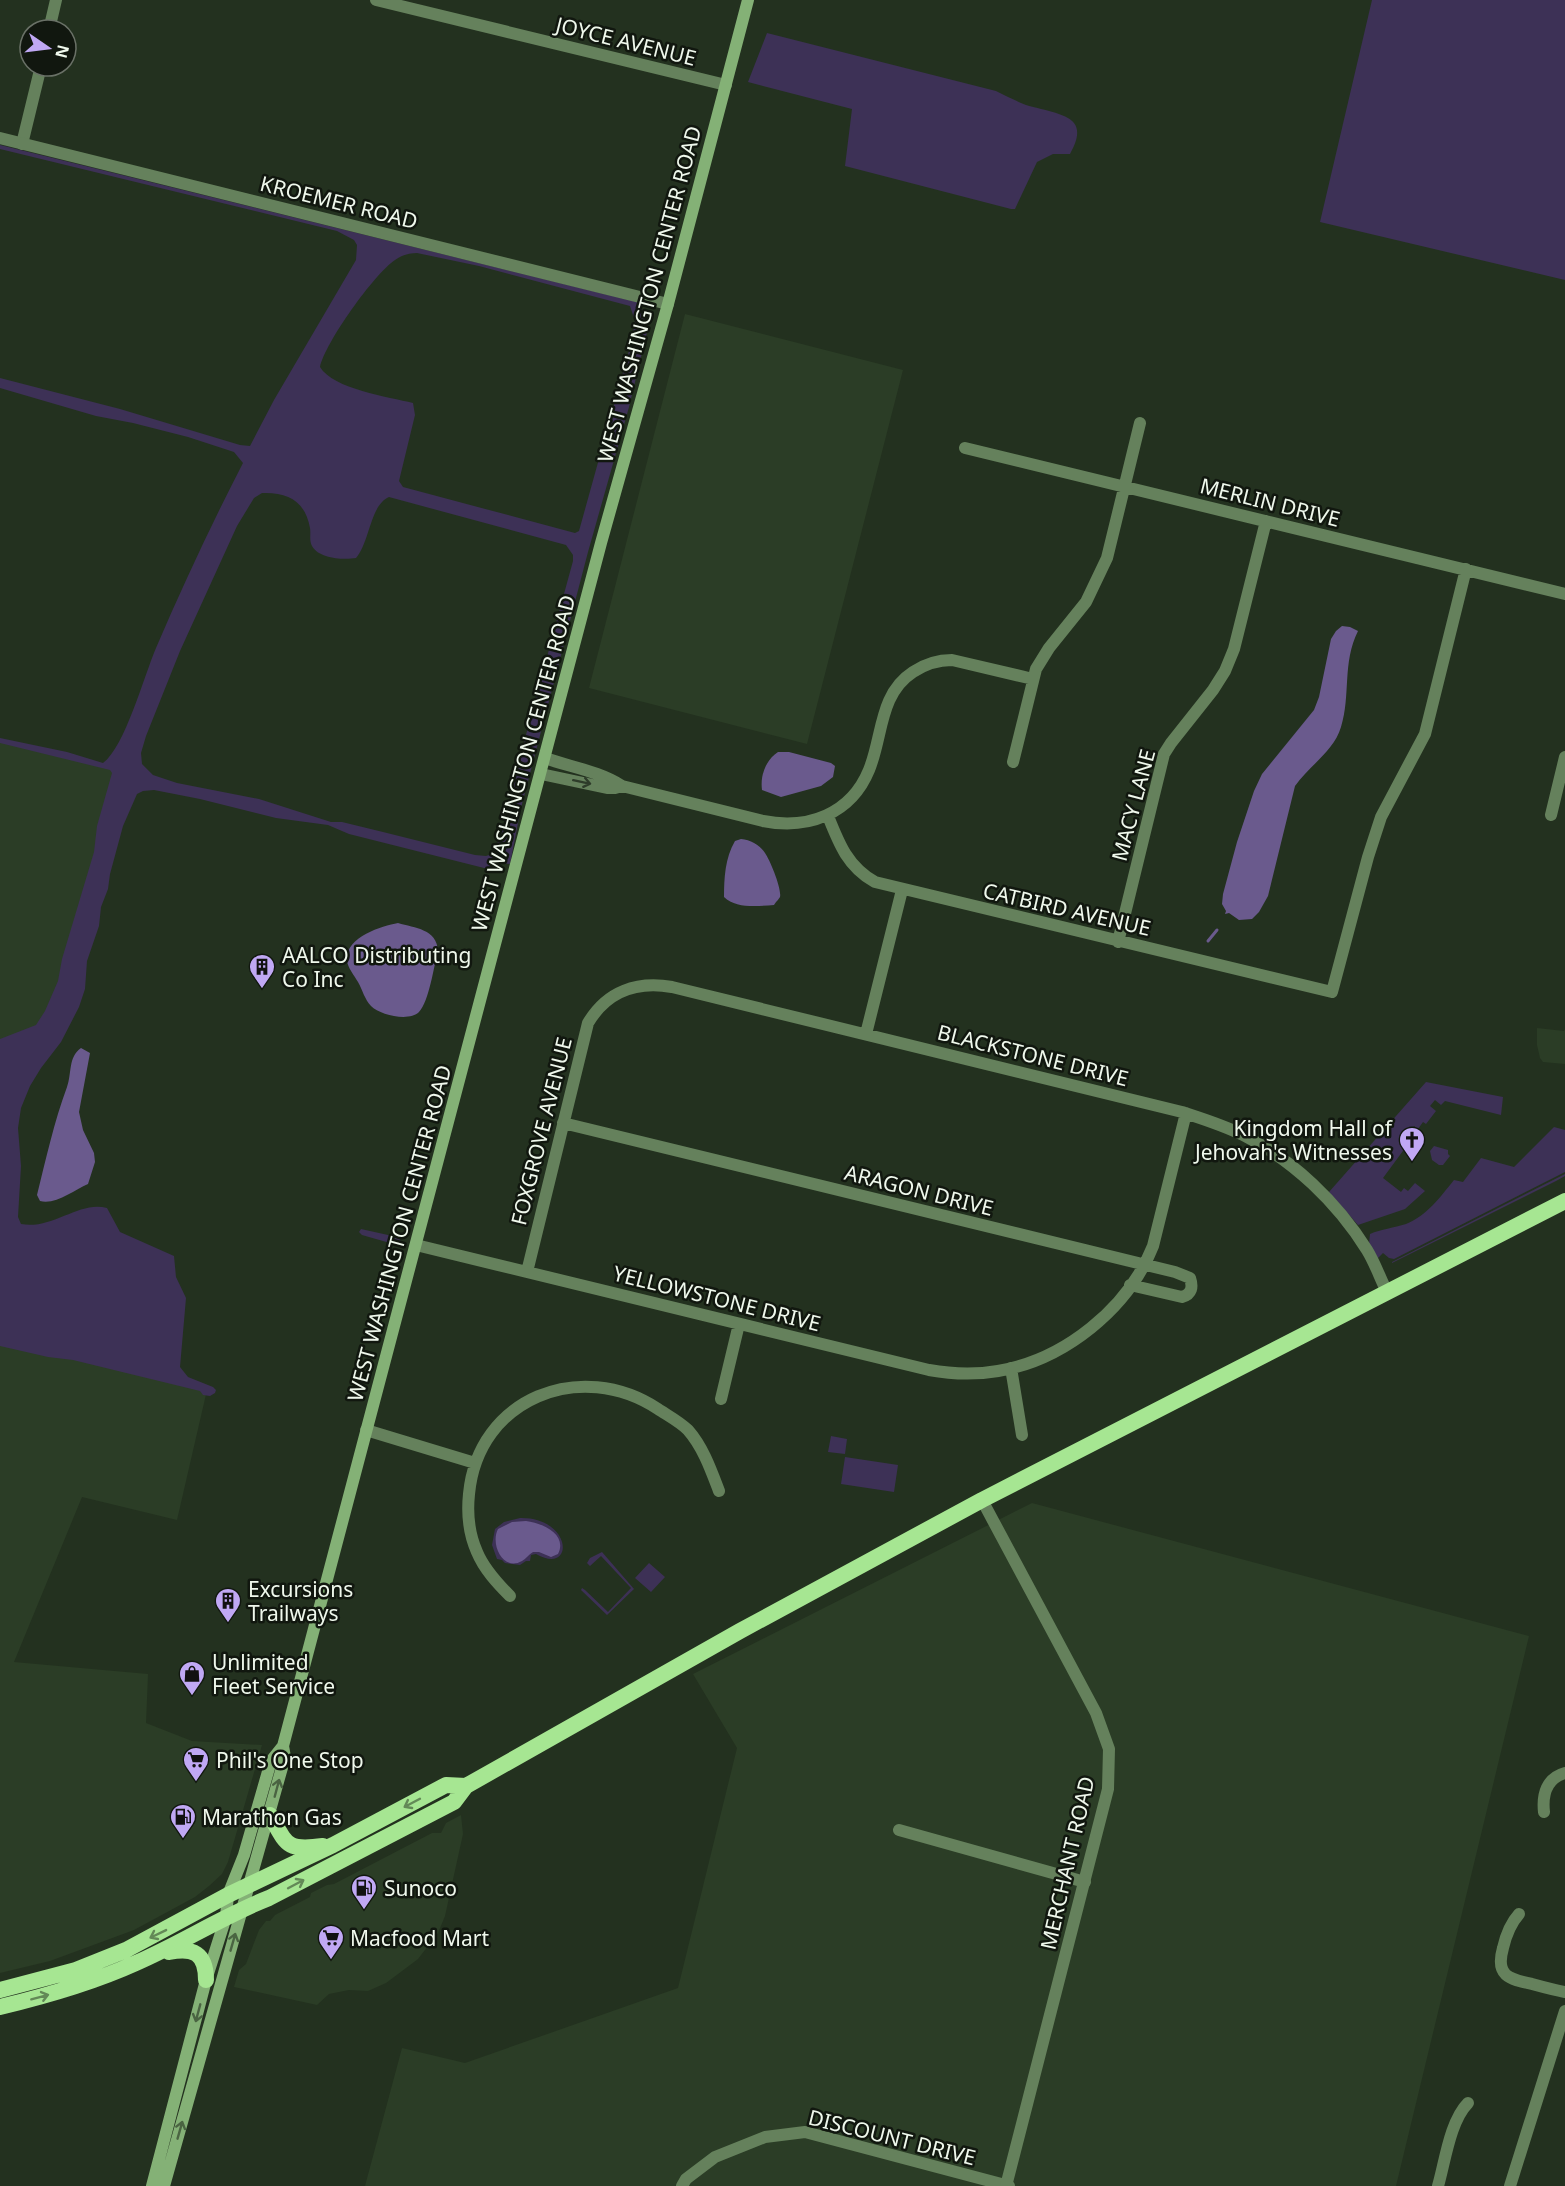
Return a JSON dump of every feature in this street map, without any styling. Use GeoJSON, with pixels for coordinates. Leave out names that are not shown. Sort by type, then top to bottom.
{"type":"FeatureCollection","features":[{"type":"Feature","properties":{"kind":"highway"},"geometry":{"type":"LineString","coordinates":[[0,2007],[79,1986],[153,1955],[242,1908],[269,1898],[454,1802],[466,1786],[740,1631],[982,1500],[1565,1201]]}},
{"type":"Feature","properties":{"kind":"highway"},"geometry":{"type":"LineString","coordinates":[[0,1990],[76,1970],[116,1954],[168,1929],[228,1895],[333,1845],[446,1785],[466,1786]]}},
{"type":"Feature","properties":{"kind":"highway"},"geometry":{"type":"LineString","coordinates":[[270,1815],[282,1838],[293,1847],[333,1845]]}},
{"type":"Feature","properties":{"kind":"highway"},"geometry":{"type":"LineString","coordinates":[[153,1955],[182,1949],[193,1952],[202,1959],[206,1980]]}},
{"type":"Feature","properties":{"kind":"main road","name":"WEST WASHINGTON CENTER ROAD"},"geometry":{"type":"LineString","coordinates":[[152,2186],[206,1980],[226,1917],[228,1895],[244,1855],[271,1761],[283,1746],[601,543],[668,304],[748,0]]}},
{"type":"Feature","properties":{"kind":"main road","name":"WEST WASHINGTON CENTER ROAD"},"geometry":{"type":"LineString","coordinates":[[164,2186],[270,1815],[285,1757],[283,1746]]}},
{"type":"Feature","properties":{"kind":"street"},"geometry":{"type":"LineString","coordinates":[[52,18],[56,0]]}},
{"type":"Feature","properties":{"kind":"street","name":"JOYCE AVENUE"},"geometry":{"type":"LineString","coordinates":[[376,0],[726,85]]}},
{"type":"Feature","properties":{"kind":"street"},"geometry":{"type":"LineString","coordinates":[[22,144],[38,78]]}},
{"type":"Feature","properties":{"kind":"street","name":"KROEMER ROAD"},"geometry":{"type":"LineString","coordinates":[[0,138],[668,304]]}},
{"type":"Feature","properties":{"kind":"street"},"geometry":{"type":"LineString","coordinates":[[1013,762],[1033,679],[1042,658],[1086,602],[1107,558],[1140,423]]}},
{"type":"Feature","properties":{"kind":"street","name":"MERLIN DRIVE"},"geometry":{"type":"LineString","coordinates":[[965,448],[1565,594]]}},
{"type":"Feature","properties":{"kind":"street","name":"MACY LANE"},"geometry":{"type":"LineString","coordinates":[[1118,942],[1164,754],[1225,671],[1234,649],[1266,521]]}},
{"type":"Feature","properties":{"kind":"street","name":"CATBIRD AVENUE"},"geometry":{"type":"LineString","coordinates":[[828,816],[842,851],[856,869],[875,882],[1332,992],[1381,817],[1425,734],[1466,569]]}},
{"type":"Feature","properties":{"kind":"street"},"geometry":{"type":"LineString","coordinates":[[545,758],[592,772],[622,786],[775,823],[799,823],[828,816],[851,798],[861,786],[875,755],[888,701],[909,674],[931,663],[952,660],[1033,679]]}},
{"type":"Feature","properties":{"kind":"street"},"geometry":{"type":"LineString","coordinates":[[1551,816],[1565,757]]}},
{"type":"Feature","properties":{"kind":"street"},"geometry":{"type":"LineString","coordinates":[[541,774],[607,788],[622,786]]}},
{"type":"Feature","properties":{"kind":"street"},"geometry":{"type":"LineString","coordinates":[[866,1034],[902,890]]}},
{"type":"Feature","properties":{"kind":"street","name":"BLACKSTONE DRIVE"},"geometry":{"type":"LineString","coordinates":[[602,1005],[635,986],[659,985],[1186,1113],[1243,1135],[1298,1171],[1325,1196],[1351,1227],[1372,1258],[1387,1292]]}},
{"type":"Feature","properties":{"kind":"street","name":"FOXGROVE AVENUE"},"geometry":{"type":"LineString","coordinates":[[527,1272],[586,1029],[602,1005]]}},
{"type":"Feature","properties":{"kind":"street","name":"YELLOWSTONE DRIVE"},"geometry":{"type":"LineString","coordinates":[[416,1245],[944,1372],[984,1373],[1032,1361],[1068,1344],[1104,1316],[1130,1285],[1144,1265],[1153,1246],[1186,1113]]}},
{"type":"Feature","properties":{"kind":"street","name":"ARAGON DRIVE"},"geometry":{"type":"LineString","coordinates":[[563,1123],[1185,1275],[1192,1283],[1190,1293],[1182,1297],[1130,1285]]}},
{"type":"Feature","properties":{"kind":"street"},"geometry":{"type":"LineString","coordinates":[[721,1399],[739,1324]]}},
{"type":"Feature","properties":{"kind":"street"},"geometry":{"type":"LineString","coordinates":[[1011,1368],[1022,1435]]}},
{"type":"Feature","properties":{"kind":"street"},"geometry":{"type":"LineString","coordinates":[[510,1596],[492,1577],[477,1553],[470,1529],[468,1503],[470,1482],[475,1463],[498,1423],[530,1398],[559,1389],[586,1386],[629,1394],[648,1403],[687,1429],[706,1458],[719,1491]]}},
{"type":"Feature","properties":{"kind":"street"},"geometry":{"type":"LineString","coordinates":[[366,1430],[475,1463]]}},
{"type":"Feature","properties":{"kind":"street","name":"MERCHANT ROAD"},"geometry":{"type":"LineString","coordinates":[[982,1500],[1096,1713],[1109,1749],[1108,1789],[1007,2186]]}},
{"type":"Feature","properties":{"kind":"street"},"geometry":{"type":"LineString","coordinates":[[1544,1812],[1547,1787],[1551,1780],[1565,1773]]}},
{"type":"Feature","properties":{"kind":"street"},"geometry":{"type":"LineString","coordinates":[[899,1830],[1085,1882]]}},
{"type":"Feature","properties":{"kind":"street"},"geometry":{"type":"LineString","coordinates":[[1519,1914],[1510,1926],[1502,1952],[1500,1962],[1504,1974],[1514,1980],[1565,1992]]}},
{"type":"Feature","properties":{"kind":"street"},"geometry":{"type":"LineString","coordinates":[[1510,2186],[1565,2011]]}},
{"type":"Feature","properties":{"kind":"street"},"geometry":{"type":"LineString","coordinates":[[1438,2186],[1456,2121],[1461,2110],[1468,2103]]}},
{"type":"Feature","properties":{"kind":"street","name":"DISCOUNT DRIVE"},"geometry":{"type":"LineString","coordinates":[[682,2186],[686,2179],[715,2157],[765,2137],[805,2132],[1007,2186]]}},
{"type":"Feature","properties":{"kind":"shaded area"},"geometry":{"type":"Polygon","coordinates":[[[1372,0],[1565,0],[1565,280],[1320,222],[1372,0]]]}},
{"type":"Feature","properties":{"kind":"shaded area"},"geometry":{"type":"Polygon","coordinates":[[[767,33],[996,91],[1026,105],[1059,114],[1070,120],[1077,130],[1075,143],[1070,154],[1053,154],[1037,162],[1015,209],[845,166],[852,109],[748,82],[767,33]]]}},
{"type":"Feature","properties":{"kind":"shaded area"},"geometry":{"type":"Polygon","coordinates":[[[0,145],[637,302],[648,318],[647,332],[629,407],[588,552],[521,808],[510,864],[499,863],[496,870],[492,870],[349,834],[328,825],[276,818],[154,790],[137,794],[123,826],[108,889],[101,907],[99,926],[87,961],[85,989],[79,1007],[61,1042],[30,1086],[21,1108],[18,1128],[21,1166],[18,1217],[21,1224],[32,1225],[87,1208],[107,1208],[120,1232],[174,1256],[176,1277],[186,1298],[180,1367],[188,1377],[213,1387],[216,1390],[215,1393],[210,1396],[203,1395],[200,1391],[73,1360],[0,1346],[0,1039],[36,1025],[58,981],[62,959],[94,852],[97,826],[112,773],[110,770],[0,743],[0,738],[67,752],[103,763],[111,755],[126,727],[156,648],[177,601],[243,463],[234,452],[188,437],[96,416],[0,388],[0,378],[250,446],[274,400],[356,260],[357,245],[354,240],[337,231],[0,149],[0,145]],[[417,253],[398,258],[375,279],[340,326],[320,367],[327,375],[349,386],[413,403],[415,415],[399,481],[403,487],[575,533],[579,531],[632,340],[635,321],[630,306],[479,266],[417,253]],[[262,493],[254,498],[237,526],[180,651],[146,736],[141,753],[142,764],[153,775],[177,783],[259,799],[331,822],[342,822],[475,855],[492,854],[506,819],[573,555],[566,545],[389,497],[378,508],[356,558],[332,558],[320,554],[312,546],[308,519],[294,500],[280,494],[262,493]]]}},
{"type":"Feature","properties":{"kind":"shaded area"},"geometry":{"type":"Polygon","coordinates":[[[685,314],[903,370],[807,744],[589,688],[685,314]]]}},
{"type":"Feature","properties":{"kind":"shaded area"},"geometry":{"type":"Polygon","coordinates":[[[1342,626],[1358,631],[1350,655],[1346,703],[1338,736],[1295,786],[1268,896],[1252,919],[1239,920],[1229,913],[1225,914],[1226,911],[1222,904],[1223,894],[1254,791],[1262,774],[1314,710],[1319,697],[1331,639],[1342,626]]]}},
{"type":"Feature","properties":{"kind":"shaded area"},"geometry":{"type":"Polygon","coordinates":[[[0,741],[125,770],[51,1026],[0,1049],[0,741]]]}},
{"type":"Feature","properties":{"kind":"shaded area"},"geometry":{"type":"Polygon","coordinates":[[[778,752],[789,752],[831,763],[835,766],[833,777],[821,786],[781,797],[762,790],[765,768],[778,752]]]}},
{"type":"Feature","properties":{"kind":"shaded area"},"geometry":{"type":"Polygon","coordinates":[[[741,839],[758,845],[770,862],[780,893],[774,905],[741,905],[724,897],[729,854],[735,841],[741,839]]]}},
{"type":"Feature","properties":{"kind":"shaded area"},"geometry":{"type":"Polygon","coordinates":[[[398,923],[418,928],[429,934],[434,938],[438,951],[423,1007],[409,1017],[388,1014],[371,1006],[347,961],[351,946],[365,934],[398,923]]]}},
{"type":"Feature","properties":{"kind":"shaded area"},"geometry":{"type":"Polygon","coordinates":[[[1537,1028],[1564,1031],[1565,1029],[1565,1064],[1543,1062],[1537,1045],[1537,1028]]]}},
{"type":"Feature","properties":{"kind":"shaded area"},"geometry":{"type":"Polygon","coordinates":[[[81,1048],[90,1053],[79,1112],[95,1162],[88,1184],[59,1199],[40,1201],[37,1195],[58,1114],[69,1082],[72,1061],[81,1048]]]}},
{"type":"Feature","properties":{"kind":"shaded area"},"geometry":{"type":"Polygon","coordinates":[[[1426,1082],[1503,1097],[1501,1115],[1445,1101],[1441,1105],[1435,1100],[1430,1106],[1436,1111],[1426,1124],[1423,1122],[1418,1129],[1414,1126],[1412,1129],[1415,1132],[1411,1132],[1409,1136],[1411,1140],[1383,1178],[1401,1192],[1404,1188],[1408,1191],[1415,1183],[1425,1191],[1405,1209],[1358,1225],[1329,1192],[1426,1082]]]}},
{"type":"Feature","properties":{"kind":"shaded area"},"geometry":{"type":"Polygon","coordinates":[[[1554,1127],[1565,1130],[1565,1172],[1394,1259],[1383,1253],[1378,1258],[1369,1244],[1370,1234],[1406,1224],[1421,1216],[1454,1180],[1463,1182],[1481,1158],[1514,1167],[1554,1127]]]}},
{"type":"Feature","properties":{"kind":"shaded area"},"geometry":{"type":"Polygon","coordinates":[[[1434,1146],[1448,1150],[1450,1156],[1443,1165],[1432,1160],[1430,1151],[1434,1146]]]}},
{"type":"Feature","properties":{"kind":"shaded area"},"geometry":{"type":"Polygon","coordinates":[[[1565,1174],[1556,1181],[1392,1263],[1392,1262],[1565,1174]]]}},
{"type":"Feature","properties":{"kind":"shaded area"},"geometry":{"type":"Polygon","coordinates":[[[361,1229],[397,1237],[401,1243],[397,1245],[362,1235],[359,1232],[361,1229]]]}},
{"type":"Feature","properties":{"kind":"shaded area"},"geometry":{"type":"Polygon","coordinates":[[[0,1338],[207,1390],[177,1520],[82,1497],[14,1662],[148,1674],[146,1723],[192,1741],[262,1745],[228,1862],[222,1874],[209,1886],[195,1897],[134,1930],[50,1961],[0,1973],[0,1338]]]}},
{"type":"Feature","properties":{"kind":"shaded area"},"geometry":{"type":"Polygon","coordinates":[[[831,1436],[847,1439],[845,1454],[828,1452],[831,1436]]]}},
{"type":"Feature","properties":{"kind":"shaded area"},"geometry":{"type":"Polygon","coordinates":[[[845,1457],[898,1465],[894,1492],[841,1484],[845,1457]]]}},
{"type":"Feature","properties":{"kind":"shaded area"},"geometry":{"type":"Polygon","coordinates":[[[1032,1503],[1529,1636],[1396,2186],[365,2186],[402,2048],[465,2063],[678,1988],[737,1748],[693,1674],[1032,1503]]]}},
{"type":"Feature","properties":{"kind":"shaded area"},"geometry":{"type":"Polygon","coordinates":[[[520,1518],[538,1520],[550,1526],[559,1535],[563,1544],[562,1552],[557,1558],[549,1559],[536,1554],[531,1555],[530,1561],[520,1565],[505,1563],[497,1559],[492,1545],[495,1529],[504,1522],[520,1518]]]}},
{"type":"Feature","properties":{"kind":"shaded area"},"geometry":{"type":"Polygon","coordinates":[[[526,1521],[546,1527],[556,1535],[560,1547],[558,1554],[551,1557],[533,1552],[515,1563],[504,1560],[497,1549],[498,1529],[512,1522],[526,1521]]]}},
{"type":"Feature","properties":{"kind":"shaded area"},"geometry":{"type":"Polygon","coordinates":[[[602,1552],[634,1589],[607,1615],[581,1590],[582,1588],[608,1612],[631,1588],[601,1556],[590,1566],[587,1563],[590,1558],[602,1552]]]}},
{"type":"Feature","properties":{"kind":"shaded area"},"geometry":{"type":"Polygon","coordinates":[[[649,1563],[665,1577],[651,1592],[635,1578],[649,1563]]]}},
{"type":"Feature","properties":{"kind":"shaded area","name":"Sunoco"},"geometry":{"type":"Polygon","coordinates":[[[461,1815],[463,1834],[445,1916],[438,1933],[418,1959],[386,1983],[368,1991],[349,1990],[329,1994],[317,2005],[234,1987],[239,1970],[246,1964],[259,1930],[266,1921],[270,1921],[275,1915],[310,1897],[311,1893],[334,1884],[432,1833],[441,1833],[446,1823],[461,1815]]]}},
{"type":"Feature","properties":{"kind":"waterway"},"geometry":{"type":"LineString","coordinates":[[1208,941],[1217,930]]}},
{"type":"Feature","properties":{"kind":"place","name":"AALCO Distributing Co Inc"},"geometry":{"type":"Point","coordinates":[262,990]}},
{"type":"Feature","properties":{"kind":"place","name":"Kingdom Hall of Jehovah's Witnesses"},"geometry":{"type":"Point","coordinates":[1412,1163]}},
{"type":"Feature","properties":{"kind":"place","name":"Excursions Trailways"},"geometry":{"type":"Point","coordinates":[228,1624]}},
{"type":"Feature","properties":{"kind":"place","name":"Unlimited Fleet Service"},"geometry":{"type":"Point","coordinates":[192,1697]}},
{"type":"Feature","properties":{"kind":"place","name":"Phil's One Stop"},"geometry":{"type":"Point","coordinates":[196,1783]}},
{"type":"Feature","properties":{"kind":"place","name":"Marathon Gas"},"geometry":{"type":"Point","coordinates":[183,1840]}},
{"type":"Feature","properties":{"kind":"place","name":"Sunoco"},"geometry":{"type":"Point","coordinates":[364,1911]}},
{"type":"Feature","properties":{"kind":"place","name":"Macfood Mart"},"geometry":{"type":"Point","coordinates":[331,1961]}}]}
